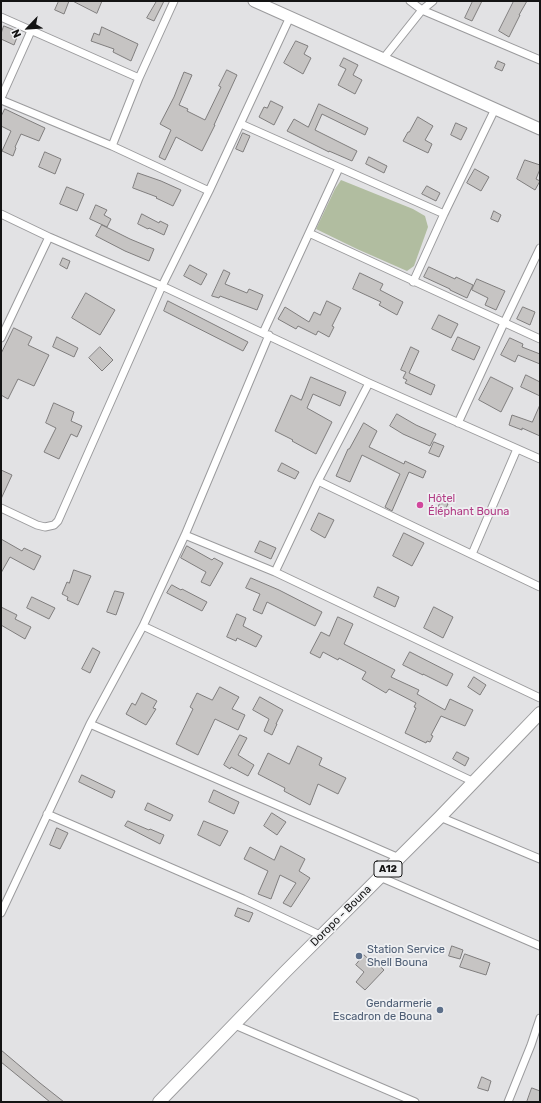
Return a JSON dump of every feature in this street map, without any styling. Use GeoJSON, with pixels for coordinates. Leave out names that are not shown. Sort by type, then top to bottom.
{"type":"FeatureCollection","features":[{"type":"Feature","properties":{"kind":"main road","name":"Doropo - Bouna"},"geometry":{"type":"LineString","coordinates":[[159,1102],[285,972],[440,817],[540,713]]}},
{"type":"Feature","properties":{"kind":"street"},"geometry":{"type":"LineString","coordinates":[[112,146],[139,78],[174,1]]}},
{"type":"Feature","properties":{"kind":"street"},"geometry":{"type":"LineString","coordinates":[[254,1],[540,129]]}},
{"type":"Feature","properties":{"kind":"street"},"geometry":{"type":"LineString","coordinates":[[410,1],[422,10],[540,60]]}},
{"type":"Feature","properties":{"kind":"street"},"geometry":{"type":"LineString","coordinates":[[383,59],[422,10],[432,1]]}},
{"type":"Feature","properties":{"kind":"street"},"geometry":{"type":"LineString","coordinates":[[1,17],[139,78]]}},
{"type":"Feature","properties":{"kind":"street"},"geometry":{"type":"LineString","coordinates":[[1,508],[37,525],[45,527],[54,525],[58,521],[162,286],[209,192],[290,17]]}},
{"type":"Feature","properties":{"kind":"street"},"geometry":{"type":"LineString","coordinates":[[31,31],[1,99],[112,146],[209,192]]}},
{"type":"Feature","properties":{"kind":"street"},"geometry":{"type":"LineString","coordinates":[[413,282],[495,109]]}},
{"type":"Feature","properties":{"kind":"street"},"geometry":{"type":"LineString","coordinates":[[241,124],[444,214]]}},
{"type":"Feature","properties":{"kind":"street"},"geometry":{"type":"LineString","coordinates":[[1,913],[90,724],[143,626],[185,535],[266,334],[309,233],[339,168]]}},
{"type":"Feature","properties":{"kind":"street"},"geometry":{"type":"LineString","coordinates":[[1,214],[162,286],[369,383],[540,459]]}},
{"type":"Feature","properties":{"kind":"street"},"geometry":{"type":"LineString","coordinates":[[309,233],[540,339]]}},
{"type":"Feature","properties":{"kind":"street"},"geometry":{"type":"LineString","coordinates":[[1,338],[49,236]]}},
{"type":"Feature","properties":{"kind":"street"},"geometry":{"type":"LineString","coordinates":[[458,423],[540,248]]}},
{"type":"Feature","properties":{"kind":"street"},"geometry":{"type":"LineString","coordinates":[[276,572],[318,482],[369,383]]}},
{"type":"Feature","properties":{"kind":"street"},"geometry":{"type":"LineString","coordinates":[[472,554],[517,449]]}},
{"type":"Feature","properties":{"kind":"street"},"geometry":{"type":"LineString","coordinates":[[318,482],[540,587]]}},
{"type":"Feature","properties":{"kind":"street"},"geometry":{"type":"LineString","coordinates":[[185,535],[276,572],[540,698]]}},
{"type":"Feature","properties":{"kind":"street"},"geometry":{"type":"LineString","coordinates":[[143,626],[474,782]]}},
{"type":"Feature","properties":{"kind":"street"},"geometry":{"type":"LineString","coordinates":[[90,724],[399,858]]}},
{"type":"Feature","properties":{"kind":"street"},"geometry":{"type":"LineString","coordinates":[[47,814],[242,899],[322,936]]}},
{"type":"Feature","properties":{"kind":"street"},"geometry":{"type":"LineString","coordinates":[[440,817],[540,859]]}},
{"type":"Feature","properties":{"kind":"street"},"geometry":{"type":"LineString","coordinates":[[380,877],[540,946]]}},
{"type":"Feature","properties":{"kind":"street"},"geometry":{"type":"LineString","coordinates":[[508,1102],[531,1045],[540,1018]]}},
{"type":"Feature","properties":{"kind":"street"},"geometry":{"type":"LineString","coordinates":[[235,1025],[415,1102]]}},
{"type":"Feature","properties":{"kind":"green space"},"geometry":{"type":"Polygon","coordinates":[[[341,180],[413,209],[425,216],[428,227],[414,266],[407,271],[316,229],[335,189],[341,180]]]}},
{"type":"Feature","properties":{"kind":"building"},"geometry":{"type":"Polygon","coordinates":[[[59,1],[69,1],[64,14],[55,10],[59,1]]]}},
{"type":"Feature","properties":{"kind":"building"},"geometry":{"type":"Polygon","coordinates":[[[73,1],[102,1],[97,13],[73,1]]]}},
{"type":"Feature","properties":{"kind":"building"},"geometry":{"type":"Polygon","coordinates":[[[157,1],[164,1],[154,21],[147,18],[157,1]]]}},
{"type":"Feature","properties":{"kind":"building"},"geometry":{"type":"Polygon","coordinates":[[[473,1],[482,1],[472,21],[465,18],[473,1]]]}},
{"type":"Feature","properties":{"kind":"building"},"geometry":{"type":"Polygon","coordinates":[[[514,1],[527,1],[509,37],[499,31],[514,1]]]}},
{"type":"Feature","properties":{"kind":"building"},"geometry":{"type":"Polygon","coordinates":[[[4,26],[19,32],[14,45],[1,39],[4,26]]]}},
{"type":"Feature","properties":{"kind":"building"},"geometry":{"type":"Polygon","coordinates":[[[102,27],[138,44],[131,61],[113,52],[114,49],[91,41],[94,33],[99,35],[102,27]]]}},
{"type":"Feature","properties":{"kind":"building"},"geometry":{"type":"Polygon","coordinates":[[[296,41],[308,46],[304,54],[311,58],[303,74],[284,63],[296,41]]]}},
{"type":"Feature","properties":{"kind":"building"},"geometry":{"type":"Polygon","coordinates":[[[344,58],[358,65],[353,75],[362,80],[355,94],[338,85],[346,69],[340,66],[344,58]]]}},
{"type":"Feature","properties":{"kind":"building"},"geometry":{"type":"Polygon","coordinates":[[[498,61],[505,64],[502,71],[495,68],[498,61]]]}},
{"type":"Feature","properties":{"kind":"building"},"geometry":{"type":"Polygon","coordinates":[[[227,70],[237,75],[202,151],[176,137],[165,160],[159,157],[171,130],[160,124],[174,97],[184,72],[192,75],[179,105],[205,120],[221,87],[219,86],[227,70]]]}},
{"type":"Feature","properties":{"kind":"building"},"geometry":{"type":"Polygon","coordinates":[[[271,101],[283,107],[274,125],[259,117],[264,107],[267,108],[271,101]]]}},
{"type":"Feature","properties":{"kind":"building"},"geometry":{"type":"Polygon","coordinates":[[[319,104],[368,128],[365,135],[322,114],[315,130],[357,151],[352,161],[329,152],[287,131],[294,119],[308,127],[319,104]]]}},
{"type":"Feature","properties":{"kind":"building"},"geometry":{"type":"Polygon","coordinates":[[[5,109],[45,128],[39,141],[21,134],[13,156],[2,151],[11,131],[1,126],[1,117],[5,109]]]}},
{"type":"Feature","properties":{"kind":"building"},"geometry":{"type":"Polygon","coordinates":[[[418,117],[433,126],[425,140],[432,144],[428,153],[403,141],[418,117]]]}},
{"type":"Feature","properties":{"kind":"building"},"geometry":{"type":"Polygon","coordinates":[[[456,123],[467,128],[461,140],[451,135],[456,123]]]}},
{"type":"Feature","properties":{"kind":"building"},"geometry":{"type":"Polygon","coordinates":[[[243,133],[250,136],[243,152],[236,149],[243,133]]]}},
{"type":"Feature","properties":{"kind":"building"},"geometry":{"type":"Polygon","coordinates":[[[45,152],[61,159],[55,174],[39,167],[45,152]]]}},
{"type":"Feature","properties":{"kind":"building"},"geometry":{"type":"Polygon","coordinates":[[[369,157],[387,166],[384,173],[366,164],[369,157]]]}},
{"type":"Feature","properties":{"kind":"building"},"geometry":{"type":"Polygon","coordinates":[[[525,160],[540,165],[536,179],[540,181],[535,190],[517,179],[525,160]]]}},
{"type":"Feature","properties":{"kind":"building"},"geometry":{"type":"Polygon","coordinates":[[[475,169],[489,177],[481,191],[467,183],[475,169]]]}},
{"type":"Feature","properties":{"kind":"building"},"geometry":{"type":"Polygon","coordinates":[[[138,173],[181,190],[173,206],[156,198],[157,197],[133,188],[138,173]]]}},
{"type":"Feature","properties":{"kind":"building"},"geometry":{"type":"Polygon","coordinates":[[[427,186],[440,193],[436,201],[422,194],[427,186]]]}},
{"type":"Feature","properties":{"kind":"building"},"geometry":{"type":"Polygon","coordinates":[[[67,187],[84,194],[77,211],[60,204],[67,187]]]}},
{"type":"Feature","properties":{"kind":"building"},"geometry":{"type":"Polygon","coordinates":[[[96,205],[107,210],[104,215],[111,219],[107,227],[90,219],[96,205]]]}},
{"type":"Feature","properties":{"kind":"building"},"geometry":{"type":"Polygon","coordinates":[[[494,211],[501,215],[498,222],[491,219],[494,211]]]}},
{"type":"Feature","properties":{"kind":"building"},"geometry":{"type":"Polygon","coordinates":[[[142,214],[159,223],[160,221],[168,225],[164,235],[138,224],[142,214]]]}},
{"type":"Feature","properties":{"kind":"building"},"geometry":{"type":"Polygon","coordinates":[[[102,225],[154,249],[149,261],[96,236],[102,225]]]}},
{"type":"Feature","properties":{"kind":"building"},"geometry":{"type":"Polygon","coordinates":[[[63,258],[70,261],[67,269],[60,265],[63,258]]]}},
{"type":"Feature","properties":{"kind":"building"},"geometry":{"type":"Polygon","coordinates":[[[190,265],[207,274],[201,285],[184,276],[190,265]]]}},
{"type":"Feature","properties":{"kind":"building"},"geometry":{"type":"Polygon","coordinates":[[[429,267],[455,279],[456,277],[473,285],[467,298],[424,277],[429,267]]]}},
{"type":"Feature","properties":{"kind":"building"},"geometry":{"type":"Polygon","coordinates":[[[224,270],[230,273],[225,284],[247,293],[249,289],[263,295],[257,310],[220,296],[219,298],[212,296],[224,270]]]}},
{"type":"Feature","properties":{"kind":"building"},"geometry":{"type":"Polygon","coordinates":[[[360,273],[383,284],[380,290],[403,302],[397,315],[379,305],[381,302],[353,289],[360,273]]]}},
{"type":"Feature","properties":{"kind":"building"},"geometry":{"type":"Polygon","coordinates":[[[477,279],[505,291],[496,310],[485,305],[488,298],[472,290],[477,279]]]}},
{"type":"Feature","properties":{"kind":"building"},"geometry":{"type":"Polygon","coordinates":[[[86,293],[115,310],[100,335],[72,318],[86,293]]]}},
{"type":"Feature","properties":{"kind":"building"},"geometry":{"type":"Polygon","coordinates":[[[168,301],[248,342],[243,351],[164,311],[168,301]]]}},
{"type":"Feature","properties":{"kind":"building"},"geometry":{"type":"Polygon","coordinates":[[[327,301],[341,308],[332,326],[334,327],[329,337],[318,331],[316,335],[298,326],[296,329],[278,319],[285,307],[309,322],[314,312],[320,315],[327,301]]]}},
{"type":"Feature","properties":{"kind":"building"},"geometry":{"type":"Polygon","coordinates":[[[523,307],[535,312],[530,325],[517,319],[523,307]]]}},
{"type":"Feature","properties":{"kind":"building"},"geometry":{"type":"Polygon","coordinates":[[[439,315],[458,324],[451,338],[432,329],[439,315]]]}},
{"type":"Feature","properties":{"kind":"building"},"geometry":{"type":"Polygon","coordinates":[[[14,328],[32,337],[28,345],[49,355],[34,386],[18,379],[8,399],[1,395],[1,354],[14,328]]]}},
{"type":"Feature","properties":{"kind":"building"},"geometry":{"type":"Polygon","coordinates":[[[57,337],[78,348],[74,357],[53,347],[57,337]]]}},
{"type":"Feature","properties":{"kind":"building"},"geometry":{"type":"Polygon","coordinates":[[[458,337],[480,347],[474,360],[452,350],[458,337]]]}},
{"type":"Feature","properties":{"kind":"building"},"geometry":{"type":"Polygon","coordinates":[[[510,338],[523,344],[522,347],[540,354],[540,364],[518,355],[515,362],[501,355],[510,338]]]}},
{"type":"Feature","properties":{"kind":"building"},"geometry":{"type":"Polygon","coordinates":[[[100,347],[113,360],[102,371],[89,358],[100,347]]]}},
{"type":"Feature","properties":{"kind":"building"},"geometry":{"type":"Polygon","coordinates":[[[411,347],[419,351],[409,373],[435,385],[431,395],[405,383],[407,380],[403,378],[406,372],[401,370],[411,347]]]}},
{"type":"Feature","properties":{"kind":"building"},"geometry":{"type":"Polygon","coordinates":[[[526,375],[540,382],[540,396],[521,387],[526,375]]]}},
{"type":"Feature","properties":{"kind":"building"},"geometry":{"type":"Polygon","coordinates":[[[311,377],[346,392],[340,406],[313,394],[307,408],[332,422],[316,454],[275,431],[291,395],[301,400],[311,377]]]}},
{"type":"Feature","properties":{"kind":"building"},"geometry":{"type":"Polygon","coordinates":[[[491,377],[513,388],[501,412],[479,400],[491,377]]]}},
{"type":"Feature","properties":{"kind":"building"},"geometry":{"type":"Polygon","coordinates":[[[54,403],[74,412],[71,421],[82,426],[77,437],[71,434],[59,459],[44,452],[56,428],[46,423],[54,403]]]}},
{"type":"Feature","properties":{"kind":"building"},"geometry":{"type":"Polygon","coordinates":[[[540,405],[540,436],[522,428],[522,430],[509,425],[512,415],[532,422],[540,405]]]}},
{"type":"Feature","properties":{"kind":"building"},"geometry":{"type":"Polygon","coordinates":[[[397,414],[436,434],[430,446],[403,434],[390,426],[397,414]]]}},
{"type":"Feature","properties":{"kind":"building"},"geometry":{"type":"Polygon","coordinates":[[[364,423],[377,431],[369,447],[404,464],[405,461],[426,471],[423,478],[409,472],[392,511],[385,507],[400,474],[362,455],[350,482],[336,476],[348,449],[364,423]]]}},
{"type":"Feature","properties":{"kind":"building"},"geometry":{"type":"Polygon","coordinates":[[[434,442],[444,446],[439,457],[429,453],[434,442]]]}},
{"type":"Feature","properties":{"kind":"building"},"geometry":{"type":"Polygon","coordinates":[[[282,463],[299,472],[295,479],[278,471],[282,463]]]}},
{"type":"Feature","properties":{"kind":"building"},"geometry":{"type":"Polygon","coordinates":[[[1,470],[12,475],[1,499],[1,470]]]}},
{"type":"Feature","properties":{"kind":"building"},"geometry":{"type":"Polygon","coordinates":[[[441,501],[448,504],[442,516],[436,513],[441,501]]]}},
{"type":"Feature","properties":{"kind":"building"},"geometry":{"type":"Polygon","coordinates":[[[319,513],[334,520],[325,538],[311,530],[319,513]]]}},
{"type":"Feature","properties":{"kind":"building"},"geometry":{"type":"Polygon","coordinates":[[[404,533],[424,543],[412,566],[393,556],[404,533]]]}},
{"type":"Feature","properties":{"kind":"building"},"geometry":{"type":"Polygon","coordinates":[[[1,539],[22,551],[24,548],[41,556],[34,570],[10,557],[1,573],[1,539]]]}},
{"type":"Feature","properties":{"kind":"building"},"geometry":{"type":"Polygon","coordinates":[[[260,541],[276,548],[271,559],[255,552],[260,541]]]}},
{"type":"Feature","properties":{"kind":"building"},"geometry":{"type":"Polygon","coordinates":[[[187,546],[212,560],[214,558],[223,563],[210,586],[201,582],[206,572],[181,558],[187,546]]]}},
{"type":"Feature","properties":{"kind":"building"},"geometry":{"type":"Polygon","coordinates":[[[74,570],[91,576],[78,605],[67,600],[68,597],[62,594],[67,582],[69,583],[74,570]]]}},
{"type":"Feature","properties":{"kind":"building"},"geometry":{"type":"Polygon","coordinates":[[[251,578],[279,590],[322,612],[315,626],[267,602],[262,614],[253,610],[260,594],[246,588],[251,578]]]}},
{"type":"Feature","properties":{"kind":"building"},"geometry":{"type":"Polygon","coordinates":[[[172,585],[207,602],[202,611],[167,593],[172,585]]]}},
{"type":"Feature","properties":{"kind":"building"},"geometry":{"type":"Polygon","coordinates":[[[378,587],[399,597],[395,607],[374,597],[378,587]]]}},
{"type":"Feature","properties":{"kind":"building"},"geometry":{"type":"Polygon","coordinates":[[[115,591],[124,593],[116,615],[107,612],[115,591]]]}},
{"type":"Feature","properties":{"kind":"building"},"geometry":{"type":"Polygon","coordinates":[[[32,597],[55,608],[49,619],[27,608],[32,597]]]}},
{"type":"Feature","properties":{"kind":"building"},"geometry":{"type":"Polygon","coordinates":[[[1,607],[17,615],[15,619],[31,627],[25,639],[1,625],[1,607]]]}},
{"type":"Feature","properties":{"kind":"building"},"geometry":{"type":"Polygon","coordinates":[[[434,607],[453,617],[443,638],[424,628],[434,607]]]}},
{"type":"Feature","properties":{"kind":"building"},"geometry":{"type":"Polygon","coordinates":[[[237,614],[246,618],[243,626],[262,636],[256,647],[237,638],[236,641],[227,637],[237,614]]]}},
{"type":"Feature","properties":{"kind":"building"},"geometry":{"type":"Polygon","coordinates":[[[338,617],[353,624],[344,644],[395,670],[391,677],[419,690],[417,694],[445,710],[450,699],[473,710],[465,726],[441,716],[431,735],[433,736],[430,742],[427,741],[426,743],[405,733],[416,708],[414,707],[416,703],[389,689],[386,693],[362,679],[366,672],[339,658],[338,660],[323,652],[320,658],[310,653],[321,632],[329,636],[338,617]]]}},
{"type":"Feature","properties":{"kind":"building"},"geometry":{"type":"Polygon","coordinates":[[[93,648],[100,652],[90,673],[82,669],[93,648]]]}},
{"type":"Feature","properties":{"kind":"building"},"geometry":{"type":"Polygon","coordinates":[[[410,652],[453,674],[447,686],[403,665],[410,652]]]}},
{"type":"Feature","properties":{"kind":"building"},"geometry":{"type":"Polygon","coordinates":[[[474,677],[486,685],[480,695],[468,687],[474,677]]]}},
{"type":"Feature","properties":{"kind":"building"},"geometry":{"type":"Polygon","coordinates":[[[220,687],[239,697],[232,709],[245,715],[238,730],[215,719],[198,755],[176,744],[193,709],[190,707],[197,693],[212,700],[220,687]]]}},
{"type":"Feature","properties":{"kind":"building"},"geometry":{"type":"Polygon","coordinates":[[[142,693],[157,701],[153,708],[156,709],[146,725],[126,714],[132,703],[135,705],[142,693]]]}},
{"type":"Feature","properties":{"kind":"building"},"geometry":{"type":"Polygon","coordinates":[[[260,697],[283,710],[272,735],[264,731],[269,719],[253,710],[260,697]]]}},
{"type":"Feature","properties":{"kind":"building"},"geometry":{"type":"Polygon","coordinates":[[[240,735],[247,738],[238,755],[254,765],[248,776],[224,765],[240,735]]]}},
{"type":"Feature","properties":{"kind":"building"},"geometry":{"type":"Polygon","coordinates":[[[298,746],[322,758],[319,765],[346,778],[338,794],[318,784],[310,805],[284,791],[285,788],[258,774],[268,753],[289,764],[298,746]]]}},
{"type":"Feature","properties":{"kind":"building"},"geometry":{"type":"Polygon","coordinates":[[[457,752],[469,758],[465,766],[453,759],[457,752]]]}},
{"type":"Feature","properties":{"kind":"building"},"geometry":{"type":"Polygon","coordinates":[[[82,775],[115,791],[112,798],[79,782],[82,775]]]}},
{"type":"Feature","properties":{"kind":"building"},"geometry":{"type":"Polygon","coordinates":[[[214,790],[239,802],[234,814],[209,802],[214,790]]]}},
{"type":"Feature","properties":{"kind":"building"},"geometry":{"type":"Polygon","coordinates":[[[148,803],[173,815],[170,821],[145,810],[148,803]]]}},
{"type":"Feature","properties":{"kind":"building"},"geometry":{"type":"Polygon","coordinates":[[[272,813],[286,822],[277,835],[264,826],[272,813]]]}},
{"type":"Feature","properties":{"kind":"building"},"geometry":{"type":"Polygon","coordinates":[[[128,821],[164,835],[160,844],[125,826],[128,821]]]}},
{"type":"Feature","properties":{"kind":"building"},"geometry":{"type":"Polygon","coordinates":[[[204,821],[228,831],[220,846],[198,835],[204,821]]]}},
{"type":"Feature","properties":{"kind":"building"},"geometry":{"type":"Polygon","coordinates":[[[57,828],[68,833],[60,849],[50,845],[57,828]]]}},
{"type":"Feature","properties":{"kind":"building"},"geometry":{"type":"Polygon","coordinates":[[[281,846],[305,859],[299,871],[310,878],[291,907],[283,903],[296,883],[280,875],[271,899],[258,894],[268,871],[244,859],[250,847],[274,860],[281,846]]]}},
{"type":"Feature","properties":{"kind":"building"},"geometry":{"type":"Polygon","coordinates":[[[238,908],[253,913],[249,922],[235,916],[238,908]]]}},
{"type":"Feature","properties":{"kind":"building"},"geometry":{"type":"Polygon","coordinates":[[[452,946],[463,950],[460,959],[449,956],[452,946]]]}},
{"type":"Feature","properties":{"kind":"building"},"geometry":{"type":"Polygon","coordinates":[[[465,954],[490,963],[486,975],[460,967],[465,954]]]}},
{"type":"Feature","properties":{"kind":"building"},"geometry":{"type":"Polygon","coordinates":[[[364,955],[384,970],[365,990],[356,982],[364,972],[356,965],[364,955]]]}},
{"type":"Feature","properties":{"kind":"building"},"geometry":{"type":"Polygon","coordinates":[[[1,1050],[64,1102],[50,1102],[1,1062],[1,1050]]]}},
{"type":"Feature","properties":{"kind":"building"},"geometry":{"type":"Polygon","coordinates":[[[482,1077],[491,1081],[488,1091],[478,1088],[482,1077]]]}},
{"type":"Feature","properties":{"kind":"building"},"geometry":{"type":"Polygon","coordinates":[[[532,1088],[540,1091],[540,1102],[527,1102],[532,1088]]]}},
{"type":"Feature","properties":{"kind":"place","name":"Hôtel Éléphant Bouna"},"geometry":{"type":"Point","coordinates":[420,505]}},
{"type":"Feature","properties":{"kind":"place","name":"Station Service Shell Bouna"},"geometry":{"type":"Point","coordinates":[359,956]}},
{"type":"Feature","properties":{"kind":"place","name":"Gendarmerie Escadron de Bouna"},"geometry":{"type":"Point","coordinates":[440,1010]}}]}
